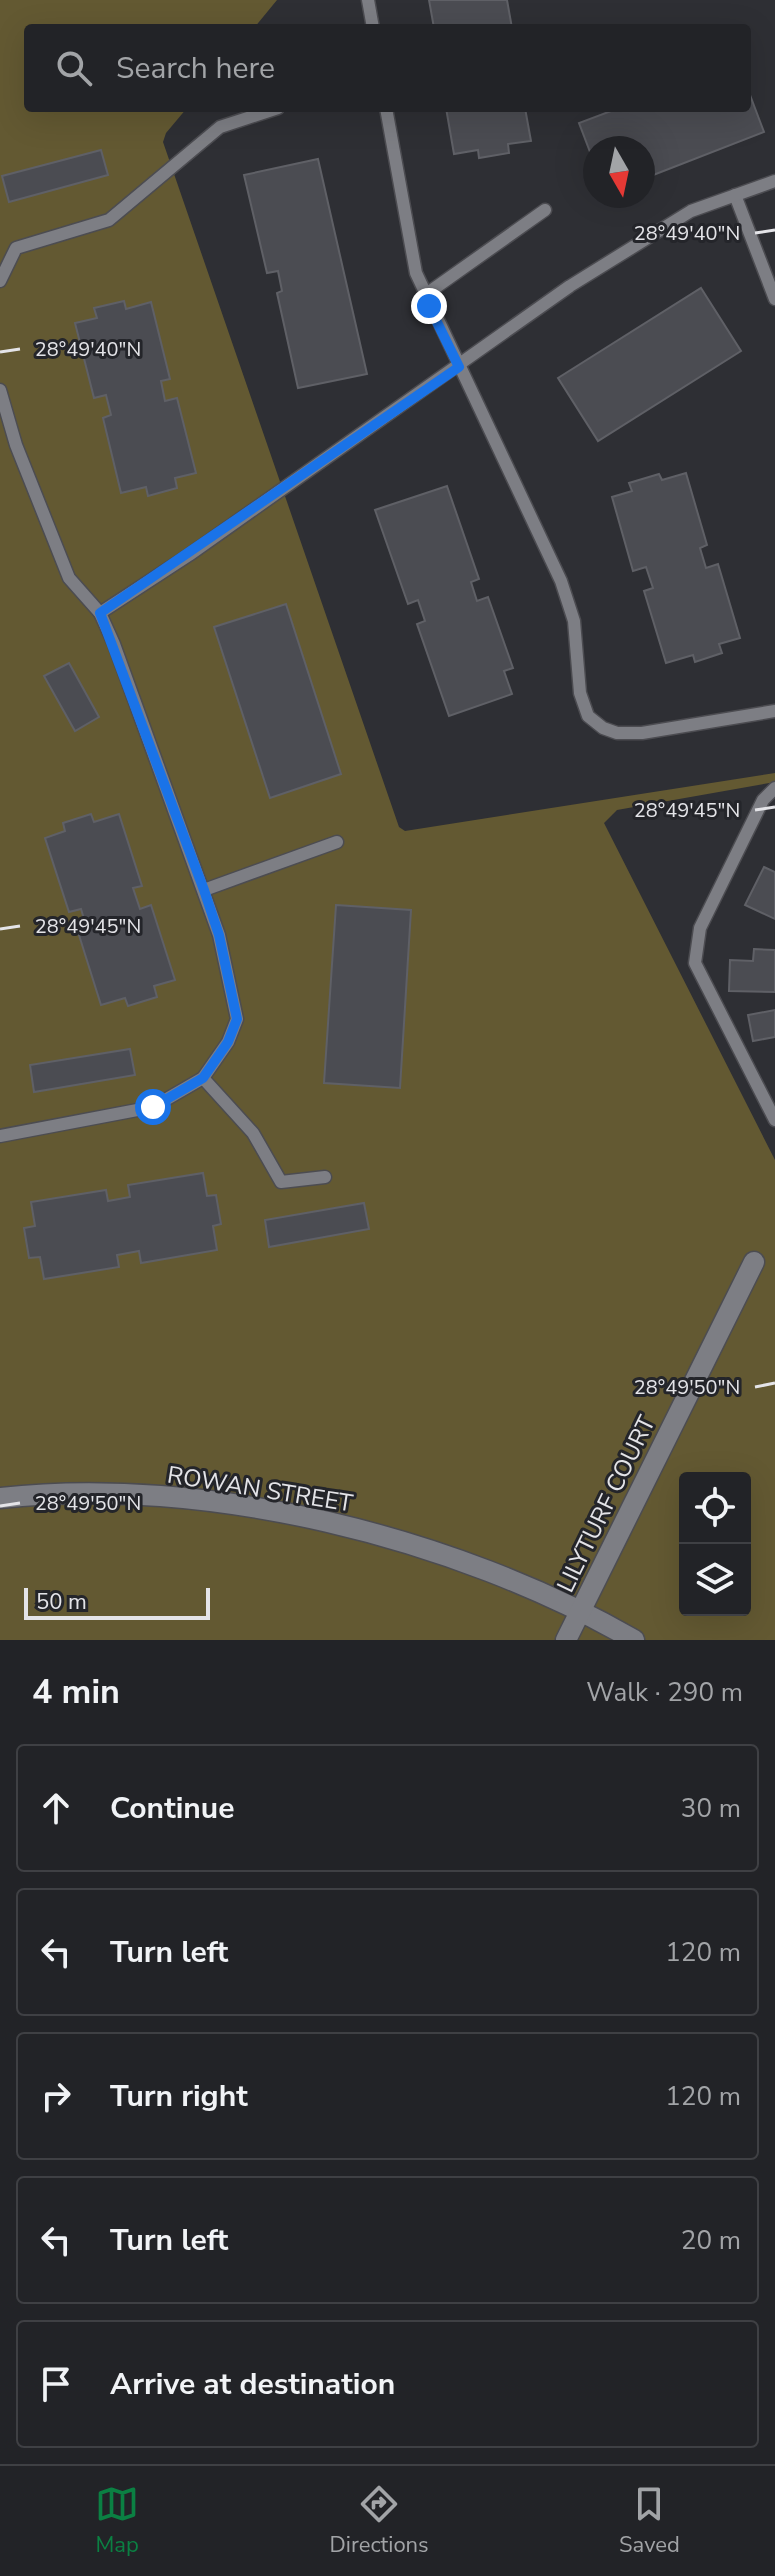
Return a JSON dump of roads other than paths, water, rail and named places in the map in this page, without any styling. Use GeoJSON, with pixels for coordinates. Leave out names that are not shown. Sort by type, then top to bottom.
{"type":"FeatureCollection","features":[{"type":"Feature","properties":{"kind":"street","name":"LILYTURF COURT"},"geometry":{"type":"LineString","coordinates":[[566,1640],[754,1262]]}},
{"type":"Feature","properties":{"kind":"street","name":"ROWAN STREET"},"geometry":{"type":"LineString","coordinates":[[0,1498],[60,1492],[194,1501],[332,1522],[433,1552],[583,1610],[634,1640]]}},
{"type":"Feature","properties":{"kind":"lane"},"geometry":{"type":"LineString","coordinates":[[368,0],[372,24]]}},
{"type":"Feature","properties":{"kind":"lane"},"geometry":{"type":"LineString","coordinates":[[0,281],[16,248],[109,220],[220,127],[266,112]]}},
{"type":"Feature","properties":{"kind":"lane"},"geometry":{"type":"LineString","coordinates":[[387,112],[409,245],[425,295],[568,599],[574,621],[580,693],[588,716],[617,733],[642,733],[775,711]]}},
{"type":"Feature","properties":{"kind":"lane"},"geometry":{"type":"LineString","coordinates":[[100,613],[459,367],[570,286],[691,211],[775,181]]}},
{"type":"Feature","properties":{"kind":"lane"},"geometry":{"type":"LineString","coordinates":[[735,195],[775,299]]}},
{"type":"Feature","properties":{"kind":"lane"},"geometry":{"type":"LineString","coordinates":[[425,295],[545,210]]}},
{"type":"Feature","properties":{"kind":"lane"},"geometry":{"type":"LineString","coordinates":[[0,390],[16,445],[69,578],[100,613],[204,890],[219,935],[237,1019],[228,1042],[203,1078],[153,1107],[0,1136]]}},
{"type":"Feature","properties":{"kind":"lane"},"geometry":{"type":"LineString","coordinates":[[775,788],[763,800],[700,928],[694,949],[695,963],[775,1120]]}},
{"type":"Feature","properties":{"kind":"lane"},"geometry":{"type":"LineString","coordinates":[[204,890],[337,842]]}},
{"type":"Feature","properties":{"kind":"lane"},"geometry":{"type":"LineString","coordinates":[[203,1078],[253,1133],[281,1182],[325,1177]]}}]}
